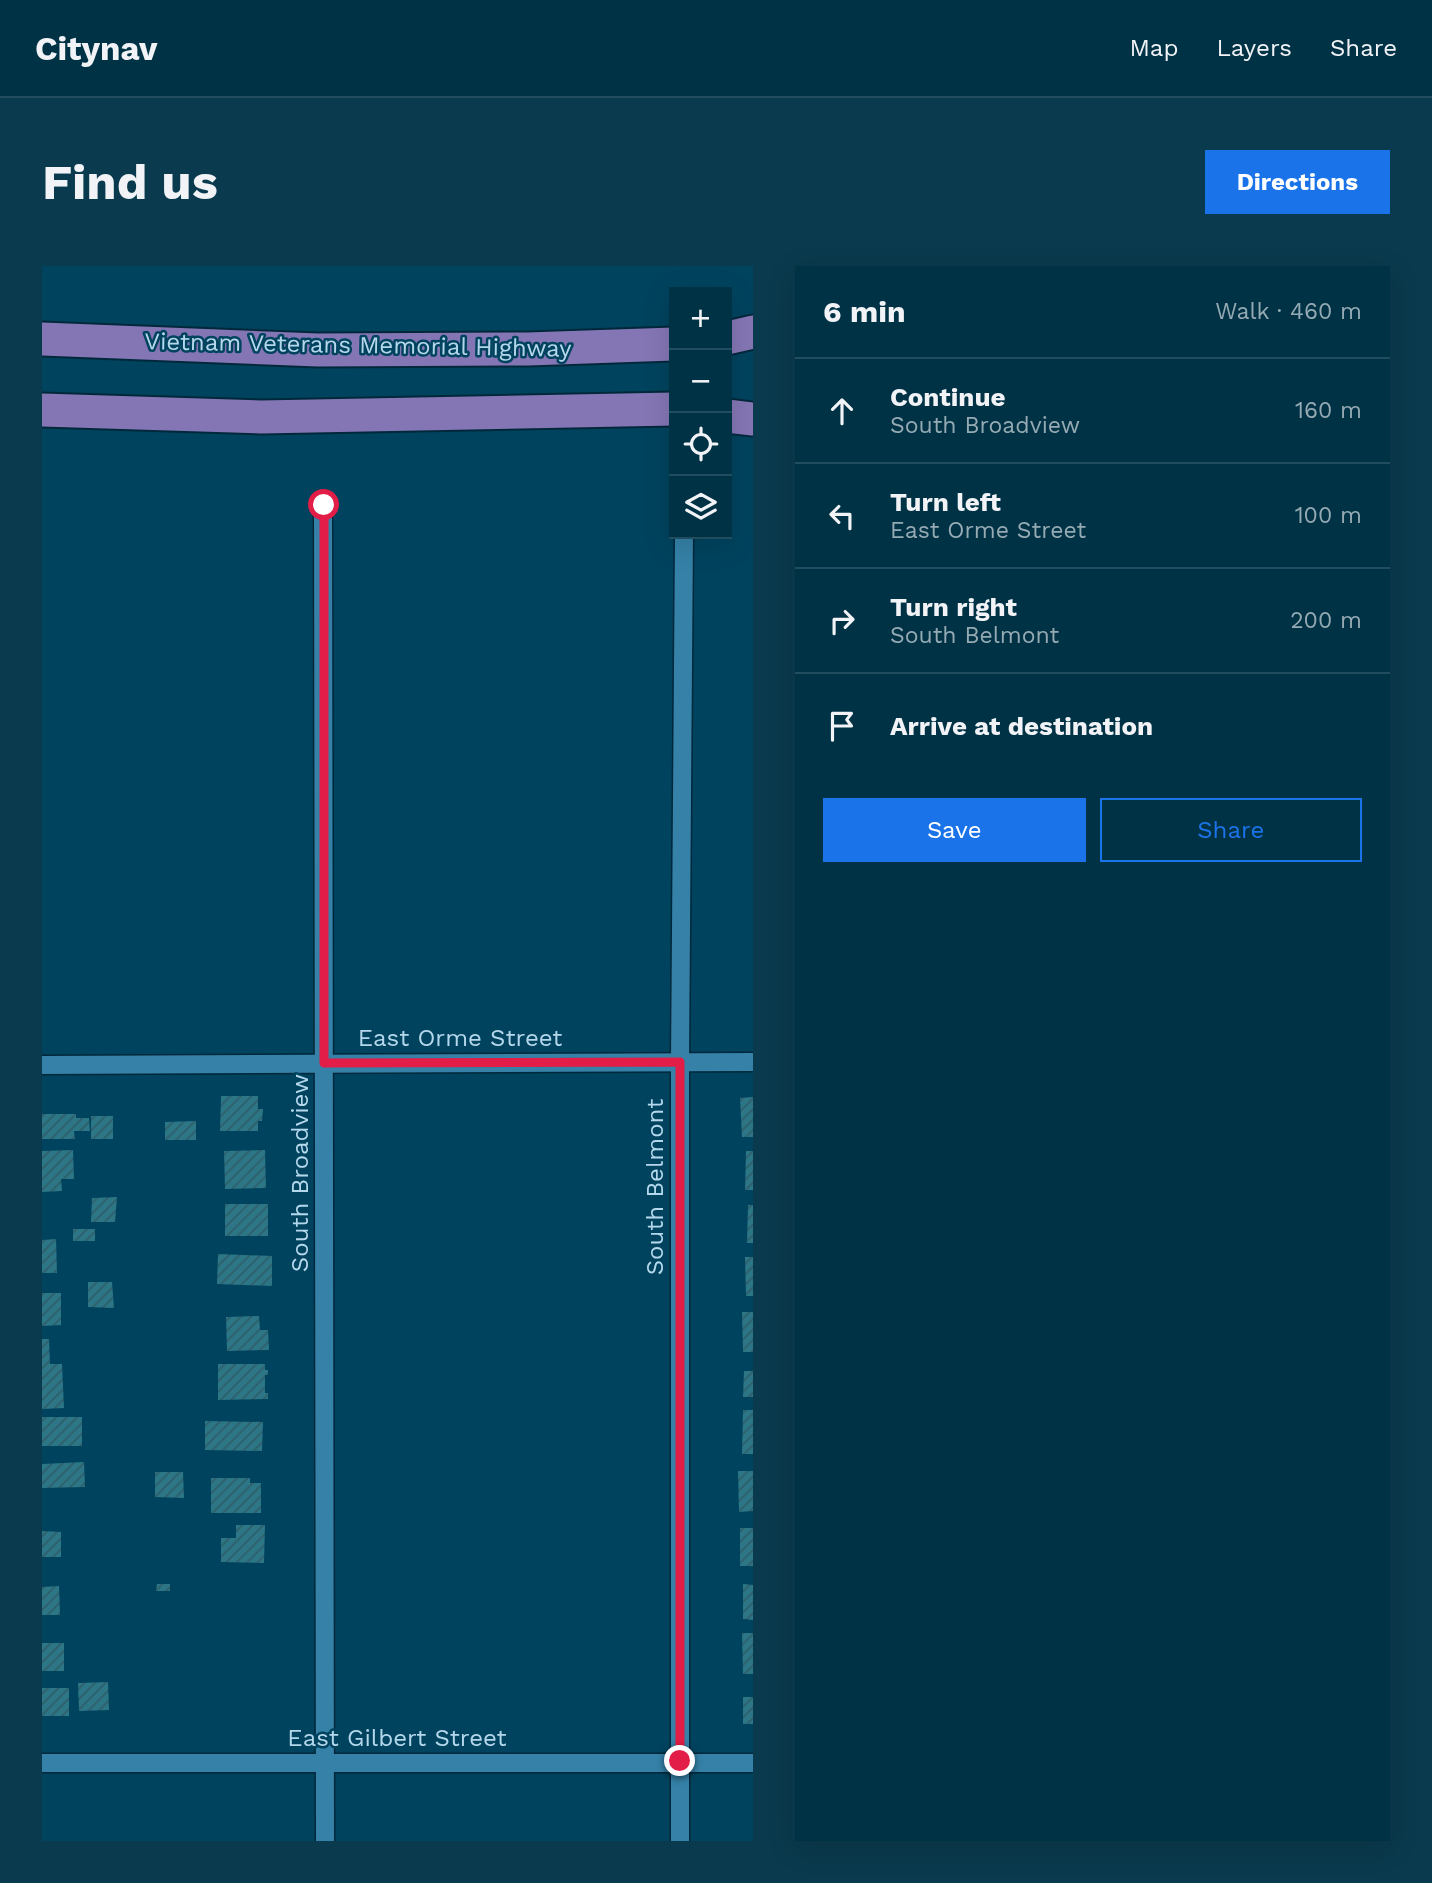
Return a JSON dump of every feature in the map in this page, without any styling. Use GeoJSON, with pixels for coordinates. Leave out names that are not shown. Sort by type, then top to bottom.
{"type":"FeatureCollection","features":[{"type":"Feature","properties":{"kind":"highway"},"geometry":{"type":"LineString","coordinates":[[732,338],[753,332]]}},
{"type":"Feature","properties":{"kind":"highway","name":"Vietnam Veterans Memorial Highway"},"geometry":{"type":"LineString","coordinates":[[42,339],[318,349],[528,349],[669,344]]}},
{"type":"Feature","properties":{"kind":"highway"},"geometry":{"type":"LineString","coordinates":[[732,340],[753,340]]}},
{"type":"Feature","properties":{"kind":"highway"},"geometry":{"type":"LineString","coordinates":[[732,407],[753,405]]}},
{"type":"Feature","properties":{"kind":"highway"},"geometry":{"type":"LineString","coordinates":[[42,410],[261,417],[669,409]]}},
{"type":"Feature","properties":{"kind":"highway"},"geometry":{"type":"LineString","coordinates":[[732,417],[753,419]]}},
{"type":"Feature","properties":{"kind":"street","name":"South Broadview"},"geometry":{"type":"LineString","coordinates":[[324,505],[326,1841]]}},
{"type":"Feature","properties":{"kind":"street","name":"South Belmont"},"geometry":{"type":"LineString","coordinates":[[680,1841],[680,1062],[684,539]]}},
{"type":"Feature","properties":{"kind":"street","name":"East Orme Street"},"geometry":{"type":"LineString","coordinates":[[42,1065],[753,1062]]}},
{"type":"Feature","properties":{"kind":"street","name":"East Gilbert Street"},"geometry":{"type":"LineString","coordinates":[[42,1763],[753,1762]]}},
{"type":"Feature","properties":{"kind":"building"},"geometry":{"type":"Polygon","coordinates":[[[221,1096],[258,1096],[258,1109],[263,1109],[262,1121],[258,1121],[258,1131],[220,1131],[221,1096]]]}},
{"type":"Feature","properties":{"kind":"building"},"geometry":{"type":"Polygon","coordinates":[[[753,1097],[753,1137],[742,1137],[740,1098],[753,1097]]]}},
{"type":"Feature","properties":{"kind":"building"},"geometry":{"type":"Polygon","coordinates":[[[42,1114],[76,1114],[76,1118],[89,1118],[90,1131],[74,1131],[75,1139],[42,1139],[42,1114]]]}},
{"type":"Feature","properties":{"kind":"building"},"geometry":{"type":"Polygon","coordinates":[[[91,1116],[113,1116],[113,1139],[91,1139],[91,1116]]]}},
{"type":"Feature","properties":{"kind":"building"},"geometry":{"type":"Polygon","coordinates":[[[196,1121],[196,1140],[165,1140],[165,1122],[196,1121]]]}},
{"type":"Feature","properties":{"kind":"building"},"geometry":{"type":"Polygon","coordinates":[[[73,1150],[74,1179],[61,1179],[62,1191],[42,1192],[42,1151],[73,1150]]]}},
{"type":"Feature","properties":{"kind":"building"},"geometry":{"type":"Polygon","coordinates":[[[265,1150],[266,1188],[225,1189],[224,1151],[265,1150]]]}},
{"type":"Feature","properties":{"kind":"building"},"geometry":{"type":"Polygon","coordinates":[[[746,1151],[753,1151],[753,1190],[745,1190],[746,1151]]]}},
{"type":"Feature","properties":{"kind":"building"},"geometry":{"type":"Polygon","coordinates":[[[117,1197],[115,1222],[91,1222],[92,1198],[117,1197]]]}},
{"type":"Feature","properties":{"kind":"building"},"geometry":{"type":"Polygon","coordinates":[[[225,1204],[268,1204],[268,1236],[225,1236],[225,1204]]]}},
{"type":"Feature","properties":{"kind":"building"},"geometry":{"type":"Polygon","coordinates":[[[748,1205],[753,1205],[753,1243],[747,1243],[748,1205]]]}},
{"type":"Feature","properties":{"kind":"building"},"geometry":{"type":"Polygon","coordinates":[[[73,1229],[95,1229],[95,1241],[73,1241],[73,1229]]]}},
{"type":"Feature","properties":{"kind":"building"},"geometry":{"type":"Polygon","coordinates":[[[56,1239],[57,1273],[42,1273],[42,1240],[56,1239]]]}},
{"type":"Feature","properties":{"kind":"building"},"geometry":{"type":"Polygon","coordinates":[[[218,1254],[272,1256],[272,1286],[217,1284],[218,1254]]]}},
{"type":"Feature","properties":{"kind":"building"},"geometry":{"type":"Polygon","coordinates":[[[745,1257],[753,1257],[753,1296],[746,1296],[745,1257]]]}},
{"type":"Feature","properties":{"kind":"building"},"geometry":{"type":"Polygon","coordinates":[[[88,1282],[112,1282],[114,1308],[88,1307],[88,1282]]]}},
{"type":"Feature","properties":{"kind":"building"},"geometry":{"type":"Polygon","coordinates":[[[42,1293],[61,1293],[61,1325],[42,1326],[42,1293]]]}},
{"type":"Feature","properties":{"kind":"building"},"geometry":{"type":"Polygon","coordinates":[[[742,1312],[753,1312],[753,1352],[743,1352],[742,1312]]]}},
{"type":"Feature","properties":{"kind":"building"},"geometry":{"type":"Polygon","coordinates":[[[259,1316],[260,1330],[268,1330],[269,1350],[227,1351],[226,1317],[259,1316]]]}},
{"type":"Feature","properties":{"kind":"building"},"geometry":{"type":"Polygon","coordinates":[[[42,1339],[49,1339],[50,1364],[62,1364],[64,1408],[42,1409],[42,1339]]]}},
{"type":"Feature","properties":{"kind":"building"},"geometry":{"type":"Polygon","coordinates":[[[218,1364],[265,1364],[268,1375],[265,1375],[265,1393],[268,1393],[268,1399],[218,1400],[218,1364]]]}},
{"type":"Feature","properties":{"kind":"building"},"geometry":{"type":"Polygon","coordinates":[[[744,1371],[753,1371],[753,1397],[743,1397],[744,1371]]]}},
{"type":"Feature","properties":{"kind":"building"},"geometry":{"type":"Polygon","coordinates":[[[743,1410],[753,1410],[753,1454],[742,1454],[743,1410]]]}},
{"type":"Feature","properties":{"kind":"building"},"geometry":{"type":"Polygon","coordinates":[[[42,1417],[82,1417],[82,1446],[42,1446],[42,1417]]]}},
{"type":"Feature","properties":{"kind":"building"},"geometry":{"type":"Polygon","coordinates":[[[205,1421],[263,1422],[262,1451],[205,1450],[205,1421]]]}},
{"type":"Feature","properties":{"kind":"building"},"geometry":{"type":"Polygon","coordinates":[[[84,1462],[85,1487],[42,1488],[42,1464],[84,1462]]]}},
{"type":"Feature","properties":{"kind":"building"},"geometry":{"type":"Polygon","coordinates":[[[738,1471],[753,1471],[753,1511],[739,1512],[738,1471]]]}},
{"type":"Feature","properties":{"kind":"building"},"geometry":{"type":"Polygon","coordinates":[[[155,1472],[183,1472],[184,1498],[155,1497],[155,1472]]]}},
{"type":"Feature","properties":{"kind":"building"},"geometry":{"type":"Polygon","coordinates":[[[211,1478],[250,1478],[250,1483],[261,1483],[261,1513],[211,1513],[211,1478]]]}},
{"type":"Feature","properties":{"kind":"building"},"geometry":{"type":"Polygon","coordinates":[[[236,1525],[265,1525],[264,1563],[221,1562],[221,1538],[236,1538],[236,1525]]]}},
{"type":"Feature","properties":{"kind":"building"},"geometry":{"type":"Polygon","coordinates":[[[740,1528],[753,1528],[753,1566],[740,1566],[740,1528]]]}},
{"type":"Feature","properties":{"kind":"building"},"geometry":{"type":"Polygon","coordinates":[[[42,1531],[61,1532],[61,1557],[42,1557],[42,1531]]]}},
{"type":"Feature","properties":{"kind":"building"},"geometry":{"type":"Polygon","coordinates":[[[157,1584],[170,1584],[170,1591],[156,1591],[157,1584]]]}},
{"type":"Feature","properties":{"kind":"building"},"geometry":{"type":"Polygon","coordinates":[[[743,1584],[753,1585],[753,1620],[743,1619],[743,1584]]]}},
{"type":"Feature","properties":{"kind":"building"},"geometry":{"type":"Polygon","coordinates":[[[59,1586],[60,1615],[42,1615],[42,1587],[59,1586]]]}},
{"type":"Feature","properties":{"kind":"building"},"geometry":{"type":"Polygon","coordinates":[[[742,1633],[753,1633],[753,1674],[743,1674],[742,1633]]]}},
{"type":"Feature","properties":{"kind":"building"},"geometry":{"type":"Polygon","coordinates":[[[42,1643],[64,1643],[64,1671],[42,1671],[42,1643]]]}},
{"type":"Feature","properties":{"kind":"building"},"geometry":{"type":"Polygon","coordinates":[[[108,1682],[109,1710],[79,1711],[78,1683],[108,1682]]]}},
{"type":"Feature","properties":{"kind":"building"},"geometry":{"type":"Polygon","coordinates":[[[42,1688],[69,1688],[69,1716],[42,1716],[42,1688]]]}},
{"type":"Feature","properties":{"kind":"building"},"geometry":{"type":"Polygon","coordinates":[[[743,1697],[753,1697],[753,1724],[743,1724],[743,1697]]]}},
{"type":"Feature","properties":{"kind":"route"},"geometry":{"type":"LineString","coordinates":[[324,505],[324,1063],[680,1062],[680,1761]]}}]}
